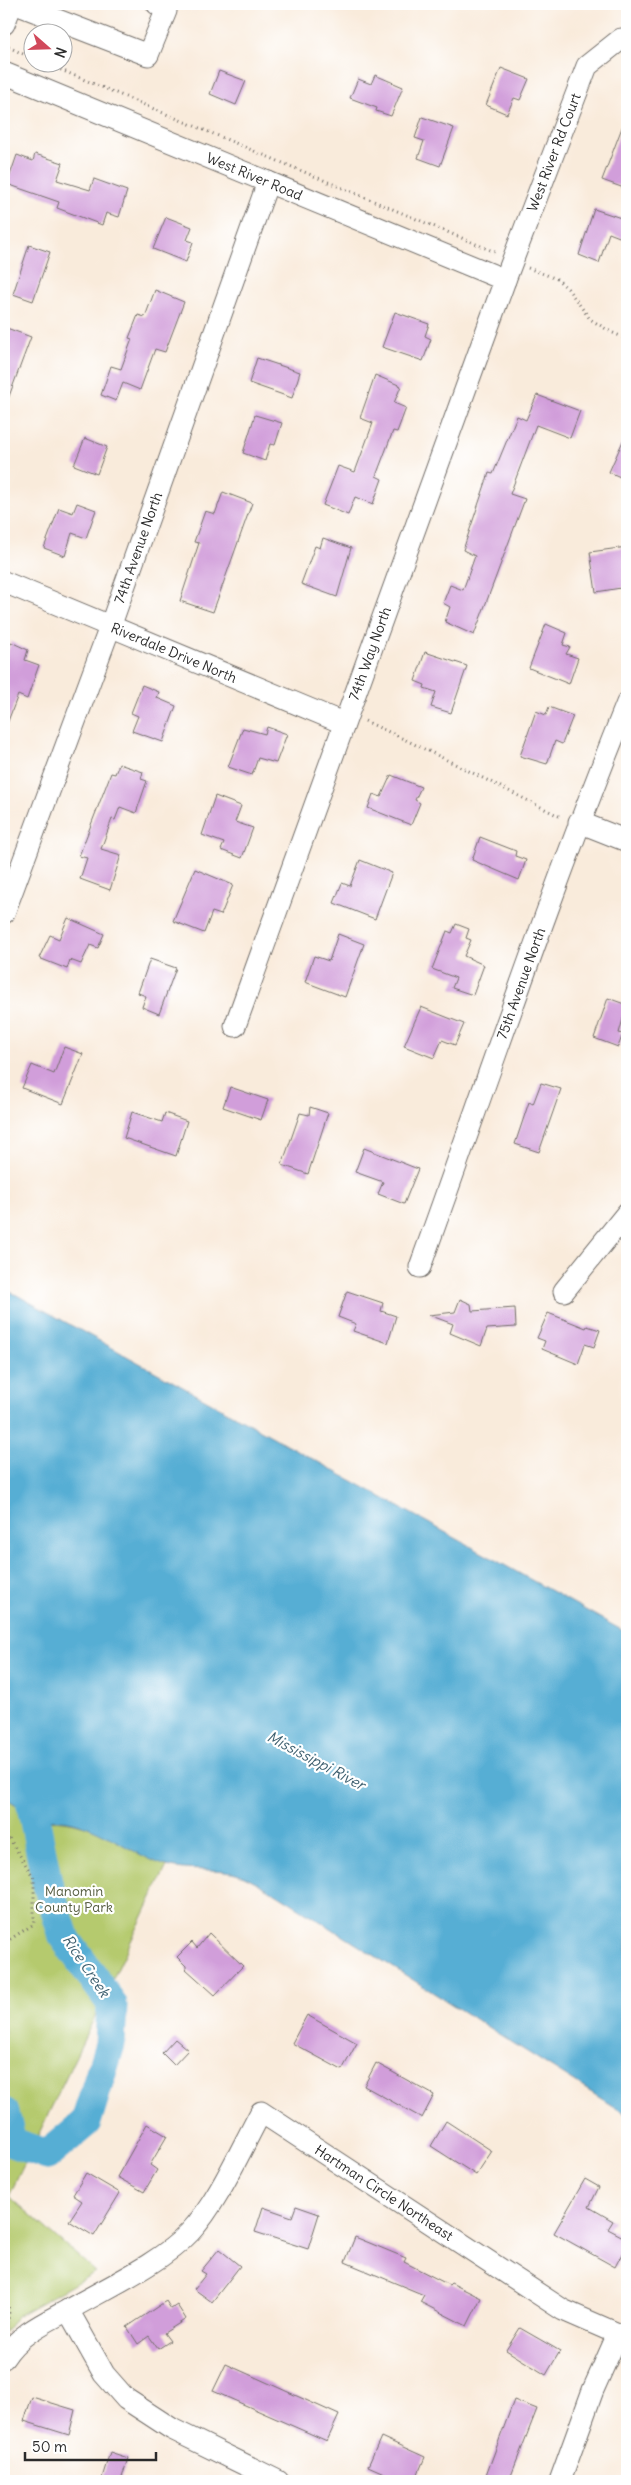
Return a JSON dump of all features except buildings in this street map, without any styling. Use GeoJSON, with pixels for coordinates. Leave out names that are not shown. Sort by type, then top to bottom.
{"type":"FeatureCollection","features":[{"type":"Feature","properties":{"kind":"street"},"geometry":{"type":"LineString","coordinates":[[4,24],[14,4],[148,55],[166,11],[157,4]]}},
{"type":"Feature","properties":{"kind":"street","name":"West River Rd Court"},"geometry":{"type":"LineString","coordinates":[[505,280],[587,66],[621,39]]}},
{"type":"Feature","properties":{"kind":"street","name":"West River Road"},"geometry":{"type":"LineString","coordinates":[[4,73],[505,280]]}},
{"type":"Feature","properties":{"kind":"street","name":"74th Avenue North"},"geometry":{"type":"LineString","coordinates":[[4,913],[110,627],[268,182]]}},
{"type":"Feature","properties":{"kind":"street","name":"74th Way North"},"geometry":{"type":"LineString","coordinates":[[235,1026],[344,718],[505,280]]}},
{"type":"Feature","properties":{"kind":"street","name":"Riverdale Drive North"},"geometry":{"type":"LineString","coordinates":[[4,582],[110,627],[344,718]]}},
{"type":"Feature","properties":{"kind":"street","name":"75th Avenue North"},"geometry":{"type":"LineString","coordinates":[[420,1267],[579,822],[627,702]]}},
{"type":"Feature","properties":{"kind":"street"},"geometry":{"type":"LineString","coordinates":[[579,822],[627,841]]}},
{"type":"Feature","properties":{"kind":"street"},"geometry":{"type":"LineString","coordinates":[[564,1291],[627,1213]]}},
{"type":"Feature","properties":{"kind":"street","name":"Hartman Circle Northeast"},"geometry":{"type":"LineString","coordinates":[[4,2358],[18,2340],[30,2330],[166,2254],[190,2232],[206,2212],[261,2112],[564,2310],[618,2334],[593,2390],[560,2481]]}},
{"type":"Feature","properties":{"kind":"street"},"geometry":{"type":"LineString","coordinates":[[68,2310],[104,2374],[126,2399],[172,2428],[278,2481]]}},
{"type":"Feature","properties":{"kind":"path"},"geometry":{"type":"LineString","coordinates":[[4,45],[22,53]]}},
{"type":"Feature","properties":{"kind":"path"},"geometry":{"type":"LineString","coordinates":[[66,72],[500,254]]}},
{"type":"Feature","properties":{"kind":"path"},"geometry":{"type":"LineString","coordinates":[[522,265],[556,279],[568,289],[590,318],[611,332],[627,339]]}},
{"type":"Feature","properties":{"kind":"path"},"geometry":{"type":"LineString","coordinates":[[344,718],[405,739],[462,769],[564,818],[579,822]]}},
{"type":"Feature","properties":{"kind":"path"},"geometry":{"type":"LineString","coordinates":[[4,1830],[34,1878],[34,1924],[4,1944]]}},
{"type":"Feature","properties":{"kind":"path"},"geometry":{"type":"LineString","coordinates":[[4,2293],[9,2306],[9,2314],[4,2328]]}},
{"type":"Feature","properties":{"kind":"green space","name":"Manomin County Park"},"geometry":{"type":"Polygon","coordinates":[[[4,1797],[15,1804],[33,1824],[49,1820],[66,1821],[83,1826],[102,1832],[167,1866],[9,2196],[96,2272],[17,2316],[4,2333],[4,1797]]]}},
{"type":"Feature","properties":{"kind":"water","name":"Mississippi River"},"geometry":{"type":"Polygon","coordinates":[[[4,1288],[627,1633],[627,2115],[249,1878],[232,1872],[183,1869],[167,1866],[151,1860],[102,1833],[68,1821],[50,1820],[33,1824],[15,1804],[4,1797],[4,1288]]]}},
{"type":"Feature","properties":{"kind":"waterway","name":"Rice Creek"},"geometry":{"type":"LineString","coordinates":[[4,2113],[11,2142],[47,2155],[86,2122],[110,2044],[112,2004],[64,1937],[47,1882],[27,1781]]}}]}
